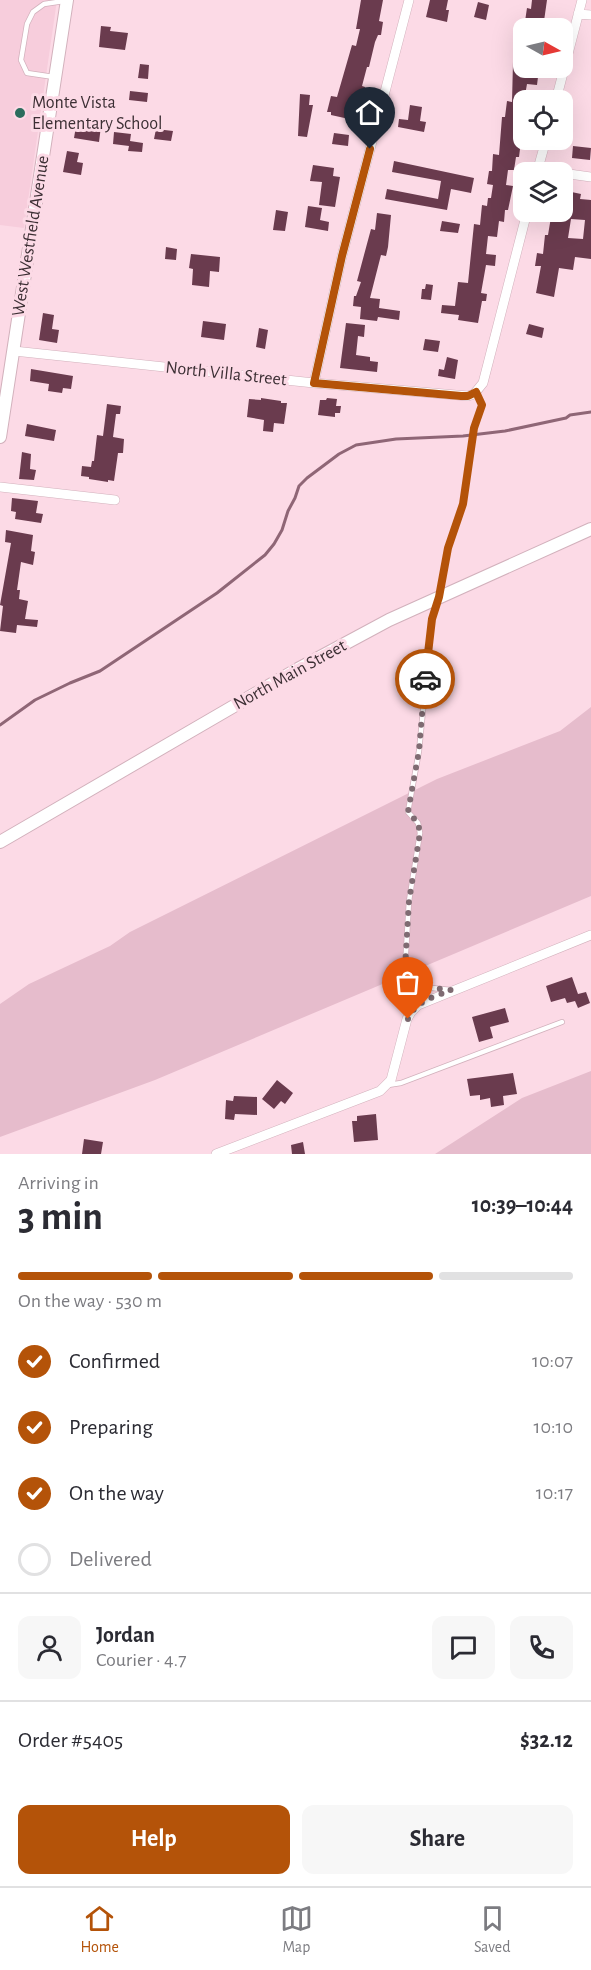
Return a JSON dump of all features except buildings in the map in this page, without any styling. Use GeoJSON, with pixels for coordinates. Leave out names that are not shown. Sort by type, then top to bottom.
{"type":"FeatureCollection","features":[{"type":"Feature","properties":{"kind":"main road","name":"West Westfield Avenue"},"geometry":{"type":"LineString","coordinates":[[0,437],[67,0]]}},
{"type":"Feature","properties":{"kind":"main road","name":"North Main Street"},"geometry":{"type":"LineString","coordinates":[[0,842],[296,670],[389,620],[591,529]]}},
{"type":"Feature","properties":{"kind":"street"},"geometry":{"type":"LineString","coordinates":[[314,383],[342,256],[409,0]]}},
{"type":"Feature","properties":{"kind":"street"},"geometry":{"type":"LineString","coordinates":[[559,90],[582,0]]}},
{"type":"Feature","properties":{"kind":"street"},"geometry":{"type":"LineString","coordinates":[[578,14],[591,15]]}},
{"type":"Feature","properties":{"kind":"street"},"geometry":{"type":"LineString","coordinates":[[573,175],[591,177]]}},
{"type":"Feature","properties":{"kind":"street"},"geometry":{"type":"LineString","coordinates":[[475,393],[483,383],[524,222]]}},
{"type":"Feature","properties":{"kind":"street","name":"North Villa Street"},"geometry":{"type":"LineString","coordinates":[[14,351],[314,383],[461,396],[475,393]]}},
{"type":"Feature","properties":{"kind":"street"},"geometry":{"type":"LineString","coordinates":[[0,487],[115,500]]}},
{"type":"Feature","properties":{"kind":"street"},"geometry":{"type":"LineString","coordinates":[[216,1154],[380,1091],[388,1085],[411,1012],[423,1002],[591,935]]}},
{"type":"Feature","properties":{"kind":"lane"},"geometry":{"type":"LineString","coordinates":[[55,78],[27,74],[21,60],[23,43],[27,24],[33,12],[44,4],[67,0]]}},
{"type":"Feature","properties":{"kind":"lane"},"geometry":{"type":"LineString","coordinates":[[451,990],[404,985],[409,901],[420,833],[418,823],[408,812],[419,751],[432,619],[439,597],[448,548],[463,504],[474,428],[482,405],[475,393]]}},
{"type":"Feature","properties":{"kind":"lane"},"geometry":{"type":"LineString","coordinates":[[388,1085],[401,1083],[562,1022]]}},
{"type":"Feature","properties":{"kind":"shaded area","name":"Monte Vista Elementary School"},"geometry":{"type":"Polygon","coordinates":[[[0,0],[57,0],[24,228],[0,225],[0,0]]]}},
{"type":"Feature","properties":{"kind":"shaded area"},"geometry":{"type":"Polygon","coordinates":[[[591,707],[591,896],[155,1080],[0,1137],[0,1004],[29,984],[110,946],[130,932],[437,779],[560,731],[591,707]]]}},
{"type":"Feature","properties":{"kind":"shaded area"},"geometry":{"type":"Polygon","coordinates":[[[591,1071],[591,1154],[435,1154],[522,1098],[591,1071]]]}},
{"type":"Feature","properties":{"kind":"waterway"},"geometry":{"type":"LineString","coordinates":[[0,725],[35,700],[100,671],[217,593],[265,555],[282,530],[299,486],[339,454],[356,445],[396,439],[463,436],[505,431],[591,412]]}},
{"type":"Feature","properties":{"kind":"way so far"},"geometry":{"type":"LineString","coordinates":[[408,1019],[418,1005],[451,990],[404,985],[409,901],[420,833],[418,823],[408,812],[419,751],[425,679]]}},
{"type":"Feature","properties":{"kind":"place","name":"Monte Vista Elementary School"},"geometry":{"type":"Point","coordinates":[20,113]}},
{"type":"Feature","properties":{"kind":"route"},"geometry":{"type":"LineString","coordinates":[[370,149],[342,256],[314,383],[461,396],[468,396],[476,392],[482,405],[474,428],[463,504],[448,548],[439,597],[432,619],[425,679]]}}]}
